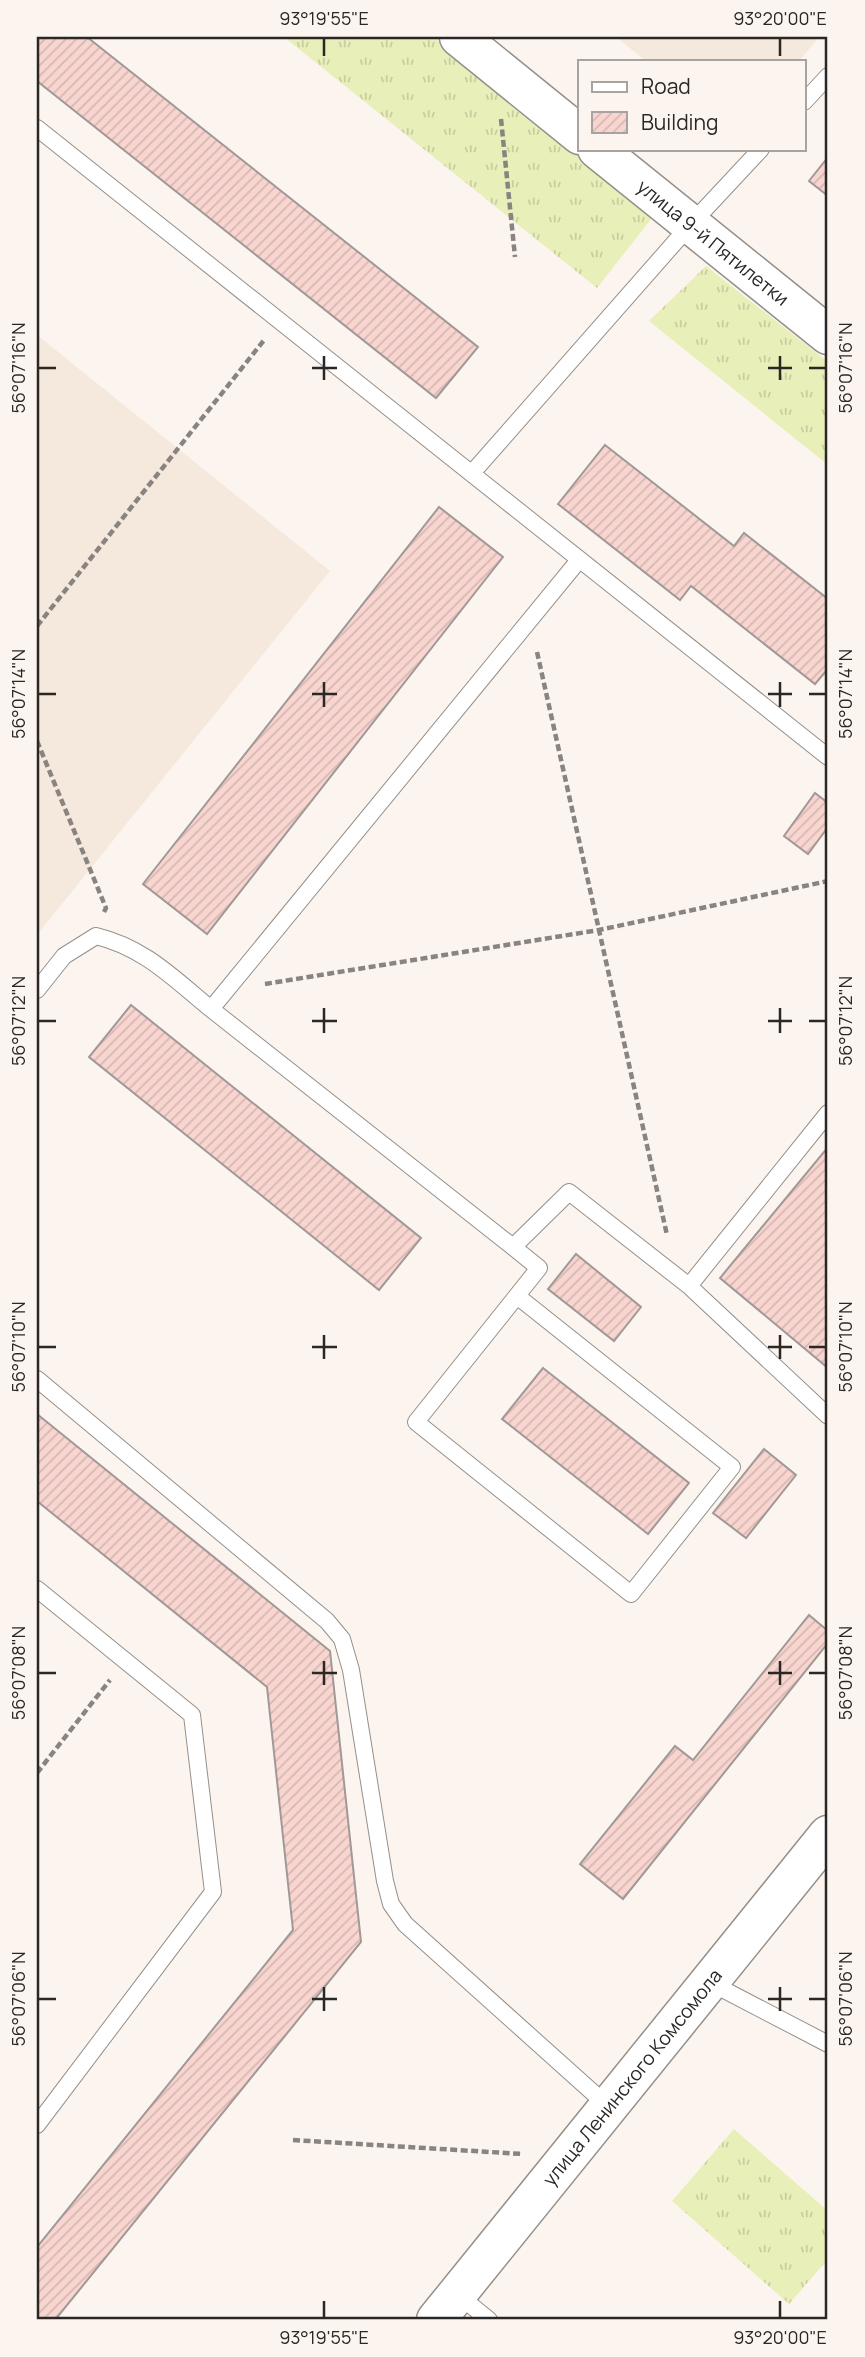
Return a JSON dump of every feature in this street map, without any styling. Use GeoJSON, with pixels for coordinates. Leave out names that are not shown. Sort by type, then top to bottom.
{"type":"FeatureCollection","features":[{"type":"Feature","properties":{"kind":"main road"},"geometry":{"type":"LineString","coordinates":[[459,37],[578,133]]}},
{"type":"Feature","properties":{"kind":"main road","name":"улица 9-й Пятилетки"},"geometry":{"type":"LineString","coordinates":[[598,150],[828,335]]}},
{"type":"Feature","properties":{"kind":"main road","name":"улица Ленинского Комсомола"},"geometry":{"type":"LineString","coordinates":[[446,2307],[828,1835]]}},
{"type":"Feature","properties":{"kind":"lane"},"geometry":{"type":"LineString","coordinates":[[806,100],[828,76]]}},
{"type":"Feature","properties":{"kind":"lane"},"geometry":{"type":"LineString","coordinates":[[37,128],[828,757]]}},
{"type":"Feature","properties":{"kind":"lane"},"geometry":{"type":"LineString","coordinates":[[472,473],[691,224],[760,150]]}},
{"type":"Feature","properties":{"kind":"lane"},"geometry":{"type":"LineString","coordinates":[[211,1009],[579,560]]}},
{"type":"Feature","properties":{"kind":"lane"},"geometry":{"type":"LineString","coordinates":[[37,990],[64,956],[96,936],[116,941],[146,955],[539,1268],[415,1422],[631,1594],[732,1467],[517,1296]]}},
{"type":"Feature","properties":{"kind":"lane"},"geometry":{"type":"LineString","coordinates":[[689,1286],[828,1113]]}},
{"type":"Feature","properties":{"kind":"lane"},"geometry":{"type":"LineString","coordinates":[[513,1247],[569,1192],[689,1286],[828,1416]]}},
{"type":"Feature","properties":{"kind":"lane"},"geometry":{"type":"LineString","coordinates":[[37,1379],[327,1621],[342,1639],[351,1670],[391,1904],[405,1924],[609,2107]]}},
{"type":"Feature","properties":{"kind":"lane"},"geometry":{"type":"LineString","coordinates":[[37,1589],[192,1715],[214,1892],[37,2125]]}},
{"type":"Feature","properties":{"kind":"lane"},"geometry":{"type":"LineString","coordinates":[[708,1982],[828,2044]]}},
{"type":"Feature","properties":{"kind":"lane"},"geometry":{"type":"LineString","coordinates":[[446,2307],[489,2320]]}},
{"type":"Feature","properties":{"kind":"path"},"geometry":{"type":"LineString","coordinates":[[496,66],[515,257]]}},
{"type":"Feature","properties":{"kind":"path"},"geometry":{"type":"LineString","coordinates":[[37,626],[280,321]]}},
{"type":"Feature","properties":{"kind":"path"},"geometry":{"type":"LineString","coordinates":[[530,621],[676,1275]]}},
{"type":"Feature","properties":{"kind":"path"},"geometry":{"type":"LineString","coordinates":[[37,741],[106,908],[96,936]]}},
{"type":"Feature","properties":{"kind":"path"},"geometry":{"type":"LineString","coordinates":[[227,990],[598,930],[828,881]]}},
{"type":"Feature","properties":{"kind":"path"},"geometry":{"type":"LineString","coordinates":[[37,1773],[125,1661]]}},
{"type":"Feature","properties":{"kind":"path"},"geometry":{"type":"LineString","coordinates":[[293,2140],[529,2154]]}},
{"type":"Feature","properties":{"kind":"shaded area"},"geometry":{"type":"Polygon","coordinates":[[[616,37],[819,37],[800,60],[645,60],[616,37]]]}},
{"type":"Feature","properties":{"kind":"shaded area"},"geometry":{"type":"Polygon","coordinates":[[[37,335],[330,571],[37,935],[37,335]]]}},
{"type":"Feature","properties":{"kind":"green space"},"geometry":{"type":"Polygon","coordinates":[[[284,37],[434,37],[656,213],[597,288],[284,37]]]}},
{"type":"Feature","properties":{"kind":"green space"},"geometry":{"type":"Polygon","coordinates":[[[706,266],[828,362],[828,465],[649,321],[706,266]]]}},
{"type":"Feature","properties":{"kind":"green space"},"geometry":{"type":"Polygon","coordinates":[[[734,2129],[828,2211],[828,2259],[789,2304],[672,2201],[734,2129]]]}},
{"type":"Feature","properties":{"kind":"building"},"geometry":{"type":"Polygon","coordinates":[[[37,37],[87,37],[478,347],[436,398],[37,81],[37,37]]]}},
{"type":"Feature","properties":{"kind":"building"},"geometry":{"type":"Polygon","coordinates":[[[828,157],[828,196],[809,181],[828,157]]]}},
{"type":"Feature","properties":{"kind":"building"},"geometry":{"type":"Polygon","coordinates":[[[605,445],[734,546],[744,533],[828,599],[828,673],[826,671],[815,684],[691,586],[680,600],[558,504],[605,445]]]}},
{"type":"Feature","properties":{"kind":"building"},"geometry":{"type":"Polygon","coordinates":[[[439,507],[503,557],[207,934],[143,884],[439,507]]]}},
{"type":"Feature","properties":{"kind":"building"},"geometry":{"type":"Polygon","coordinates":[[[815,793],[828,803],[828,827],[808,854],[784,836],[815,793]]]}},
{"type":"Feature","properties":{"kind":"building"},"geometry":{"type":"Polygon","coordinates":[[[131,1005],[421,1238],[379,1290],[89,1057],[131,1005]]]}},
{"type":"Feature","properties":{"kind":"building"},"geometry":{"type":"Polygon","coordinates":[[[828,1147],[828,1368],[720,1278],[828,1147]]]}},
{"type":"Feature","properties":{"kind":"building"},"geometry":{"type":"Polygon","coordinates":[[[576,1254],[641,1307],[614,1341],[548,1289],[576,1254]]]}},
{"type":"Feature","properties":{"kind":"building"},"geometry":{"type":"Polygon","coordinates":[[[543,1368],[689,1483],[648,1534],[502,1419],[543,1368]]]}},
{"type":"Feature","properties":{"kind":"building"},"geometry":{"type":"Polygon","coordinates":[[[37,1414],[330,1651],[361,1942],[55,2320],[37,2320],[37,2247],[293,1930],[267,1687],[37,1501],[37,1414]]]}},
{"type":"Feature","properties":{"kind":"building"},"geometry":{"type":"Polygon","coordinates":[[[764,1449],[796,1475],[746,1538],[713,1513],[764,1449]]]}},
{"type":"Feature","properties":{"kind":"building"},"geometry":{"type":"Polygon","coordinates":[[[809,1615],[828,1631],[828,1643],[623,1899],[580,1864],[675,1746],[693,1760],[809,1615]]]}}]}
